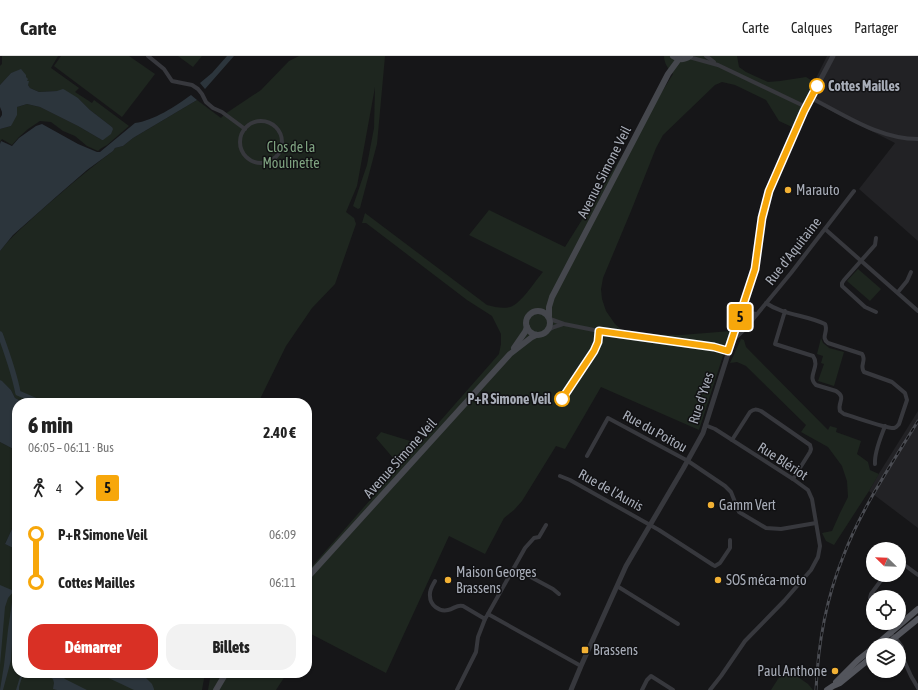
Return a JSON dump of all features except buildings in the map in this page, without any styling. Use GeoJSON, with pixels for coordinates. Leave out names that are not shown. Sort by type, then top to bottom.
{"type":"FeatureCollection","features":[{"type":"Feature","properties":{"kind":"main road"},"geometry":{"type":"LineString","coordinates":[[668,74],[672,56],[679,59],[690,56]]}},
{"type":"Feature","properties":{"kind":"main road","name":"Avenue Simone Veil"},"geometry":{"type":"LineString","coordinates":[[552,297],[668,74],[679,59]]}},
{"type":"Feature","properties":{"kind":"main road"},"geometry":{"type":"LineString","coordinates":[[552,297],[549,307],[550,325],[548,330],[542,335],[536,335],[530,332],[526,321],[528,316],[547,303],[552,297]]}},
{"type":"Feature","properties":{"kind":"main road"},"geometry":{"type":"LineString","coordinates":[[538,310],[545,312],[549,317]]}},
{"type":"Feature","properties":{"kind":"main road"},"geometry":{"type":"LineString","coordinates":[[510,354],[527,327]]}},
{"type":"Feature","properties":{"kind":"main road"},"geometry":{"type":"LineString","coordinates":[[510,354],[536,335]]}},
{"type":"Feature","properties":{"kind":"main road","name":"Avenue Simone Veil"},"geometry":{"type":"LineString","coordinates":[[312,572],[510,354]]}},
{"type":"Feature","properties":{"kind":"main road"},"geometry":{"type":"LineString","coordinates":[[906,617],[918,609]]}},
{"type":"Feature","properties":{"kind":"main road"},"geometry":{"type":"LineString","coordinates":[[892,636],[918,619]]}},
{"type":"Feature","properties":{"kind":"main road"},"geometry":{"type":"LineString","coordinates":[[892,636],[896,630]]}},
{"type":"Feature","properties":{"kind":"main road"},"geometry":{"type":"LineString","coordinates":[[833,686],[866,654]]}},
{"type":"Feature","properties":{"kind":"main road"},"geometry":{"type":"LineString","coordinates":[[827,690],[840,683],[866,662]]}},
{"type":"Feature","properties":{"kind":"main road"},"geometry":{"type":"LineString","coordinates":[[216,690],[223,678]]}},
{"type":"Feature","properties":{"kind":"street"},"geometry":{"type":"LineString","coordinates":[[148,56],[164,69],[172,82],[192,85],[198,89],[206,102],[213,108],[222,112],[245,129]]}},
{"type":"Feature","properties":{"kind":"street"},"geometry":{"type":"LineString","coordinates":[[690,56],[718,65],[806,107]]}},
{"type":"Feature","properties":{"kind":"street"},"geometry":{"type":"LineString","coordinates":[[706,56],[718,65]]}},
{"type":"Feature","properties":{"kind":"street","name":"Rue d'Yves"},"geometry":{"type":"LineString","coordinates":[[571,690],[631,556],[703,433],[755,269],[762,218],[769,191],[806,107],[833,56]]}},
{"type":"Feature","properties":{"kind":"street"},"geometry":{"type":"LineString","coordinates":[[811,98],[882,133],[892,136],[918,139]]}},
{"type":"Feature","properties":{"kind":"street"},"geometry":{"type":"LineString","coordinates":[[260,121],[273,125],[278,130],[280,136],[281,142],[278,154],[264,163],[250,160],[245,156],[240,144],[241,137],[245,129],[254,122],[260,121]]}},
{"type":"Feature","properties":{"kind":"street","name":"Rue d'Aquitaine"},"geometry":{"type":"LineString","coordinates":[[732,342],[791,273],[854,191]]}},
{"type":"Feature","properties":{"kind":"street"},"geometry":{"type":"LineString","coordinates":[[825,229],[918,310]]}},
{"type":"Feature","properties":{"kind":"street"},"geometry":{"type":"LineString","coordinates":[[876,238],[875,245],[842,283],[844,289],[865,307],[876,312]]}},
{"type":"Feature","properties":{"kind":"street"},"geometry":{"type":"LineString","coordinates":[[898,292],[907,281],[911,272]]}},
{"type":"Feature","properties":{"kind":"street"},"geometry":{"type":"LineString","coordinates":[[766,303],[770,306],[825,324],[826,329],[824,339],[826,342],[862,354],[864,359],[862,367],[864,372],[888,381],[905,394],[906,400],[899,424],[895,428],[842,412],[839,408],[842,399],[839,393],[816,385],[812,380],[816,361],[813,356],[774,346],[785,311]]}},
{"type":"Feature","properties":{"kind":"street"},"geometry":{"type":"LineString","coordinates":[[742,308],[746,312],[756,314]]}},
{"type":"Feature","properties":{"kind":"street"},"geometry":{"type":"LineString","coordinates":[[549,317],[564,324],[611,333],[714,347],[728,351]]}},
{"type":"Feature","properties":{"kind":"street"},"geometry":{"type":"LineString","coordinates":[[740,317],[744,320],[751,321]]}},
{"type":"Feature","properties":{"kind":"street"},"geometry":{"type":"LineString","coordinates":[[548,330],[564,324]]}},
{"type":"Feature","properties":{"kind":"street"},"geometry":{"type":"LineString","coordinates":[[732,440],[750,412],[753,410],[761,411],[808,443],[811,447],[810,452],[793,479]]}},
{"type":"Feature","properties":{"kind":"street","name":"Rue du Poitou"},"geometry":{"type":"LineString","coordinates":[[587,456],[608,418],[688,461]]}},
{"type":"Feature","properties":{"kind":"street","name":"Rue Blériot"},"geometry":{"type":"LineString","coordinates":[[705,425],[715,429],[805,487],[810,493],[820,546],[818,558],[814,566],[784,601],[745,641],[710,690]]}},
{"type":"Feature","properties":{"kind":"street"},"geometry":{"type":"LineString","coordinates":[[876,464],[876,454],[885,426]]}},
{"type":"Feature","properties":{"kind":"street"},"geometry":{"type":"LineString","coordinates":[[688,461],[726,486],[731,492],[740,512],[766,528],[781,529],[816,523]]}},
{"type":"Feature","properties":{"kind":"street","name":"Rue de l'Aunis"},"geometry":{"type":"LineString","coordinates":[[560,476],[570,480],[659,530],[708,563],[716,566],[720,563],[730,548],[730,540]]}},
{"type":"Feature","properties":{"kind":"street"},"geometry":{"type":"LineString","coordinates":[[457,690],[476,652],[478,637],[485,619],[525,548],[534,538],[539,537],[546,525]]}},
{"type":"Feature","properties":{"kind":"street"},"geometry":{"type":"LineString","coordinates":[[906,566],[918,574]]}},
{"type":"Feature","properties":{"kind":"street"},"geometry":{"type":"LineString","coordinates":[[514,568],[553,589],[559,594]]}},
{"type":"Feature","properties":{"kind":"street"},"geometry":{"type":"LineString","coordinates":[[435,580],[430,596],[431,602],[434,606],[439,609],[449,610],[459,605],[463,606],[485,619]]}},
{"type":"Feature","properties":{"kind":"street"},"geometry":{"type":"LineString","coordinates":[[617,586],[678,624]]}},
{"type":"Feature","properties":{"kind":"street"},"geometry":{"type":"LineString","coordinates":[[488,614],[581,666]]}},
{"type":"Feature","properties":{"kind":"street"},"geometry":{"type":"LineString","coordinates":[[906,665],[918,688]]}},
{"type":"Feature","properties":{"kind":"street"},"geometry":{"type":"LineString","coordinates":[[642,690],[647,680],[651,676],[673,690]]}},
{"type":"Feature","properties":{"kind":"shaded area"},"geometry":{"type":"Polygon","coordinates":[[[227,56],[234,56],[205,89],[200,83],[212,73],[227,56]]]}},
{"type":"Feature","properties":{"kind":"shaded area"},"geometry":{"type":"Polygon","coordinates":[[[827,56],[918,56],[918,241],[859,189],[895,143],[806,98],[827,56]]]}},
{"type":"Feature","properties":{"kind":"shaded area"},"geometry":{"type":"Polygon","coordinates":[[[21,69],[28,79],[27,81],[29,81],[28,85],[30,88],[39,92],[65,90],[78,98],[90,110],[112,127],[113,129],[111,134],[102,140],[40,107],[27,104],[17,107],[17,115],[11,126],[0,129],[0,118],[2,112],[0,107],[0,85],[11,73],[21,69]]]}},
{"type":"Feature","properties":{"kind":"shaded area"},"geometry":{"type":"Polygon","coordinates":[[[191,95],[197,100],[133,138],[123,146],[115,148],[87,170],[13,235],[0,251],[1,141],[12,146],[19,138],[36,126],[42,124],[78,144],[100,152],[135,123],[157,116],[191,95]]]}},
{"type":"Feature","properties":{"kind":"shaded area"},"geometry":{"type":"Polygon","coordinates":[[[0,380],[11,390],[15,398],[12,398],[12,448],[0,442],[0,380]]]}},
{"type":"Feature","properties":{"kind":"shaded area"},"geometry":{"type":"Polygon","coordinates":[[[918,411],[918,528],[869,491],[918,411]]]}},
{"type":"Feature","properties":{"kind":"shaded area"},"geometry":{"type":"Polygon","coordinates":[[[12,529],[12,548],[5,544],[12,529]]]}},
{"type":"Feature","properties":{"kind":"shaded area"},"geometry":{"type":"Polygon","coordinates":[[[0,585],[12,590],[12,593],[8,598],[5,607],[0,665],[0,585]]]}},
{"type":"Feature","properties":{"kind":"shaded area"},"geometry":{"type":"Polygon","coordinates":[[[12,602],[11,660],[3,690],[0,690],[4,665],[12,602]]]}},
{"type":"Feature","properties":{"kind":"shaded area"},"geometry":{"type":"Polygon","coordinates":[[[20,678],[22,678],[19,690],[16,690],[20,678]]]}},
{"type":"Feature","properties":{"kind":"shaded area"},"geometry":{"type":"Polygon","coordinates":[[[51,678],[64,678],[87,690],[53,689],[53,679],[51,678]]]}},
{"type":"Feature","properties":{"kind":"shaded area"},"geometry":{"type":"Polygon","coordinates":[[[109,678],[146,678],[152,684],[154,689],[134,690],[109,678]]]}},
{"type":"Feature","properties":{"kind":"green space"},"geometry":{"type":"Polygon","coordinates":[[[2,56],[58,56],[51,68],[79,88],[75,92],[92,103],[94,100],[129,126],[98,151],[87,146],[75,136],[63,131],[51,122],[40,121],[28,129],[12,145],[2,139],[0,142],[0,129],[11,126],[17,107],[27,104],[40,107],[102,140],[112,127],[90,110],[78,98],[57,91],[39,92],[30,88],[28,83],[16,72],[11,73],[0,85],[0,66],[2,64],[2,56]]]}},
{"type":"Feature","properties":{"kind":"green space"},"geometry":{"type":"Polygon","coordinates":[[[61,56],[129,56],[155,74],[122,117],[54,66],[61,56]]]}},
{"type":"Feature","properties":{"kind":"green space"},"geometry":{"type":"Polygon","coordinates":[[[178,56],[202,56],[193,67],[178,56]]]}},
{"type":"Feature","properties":{"kind":"green space","name":"Clos de la Moulinette"},"geometry":{"type":"Polygon","coordinates":[[[299,56],[385,56],[377,144],[360,208],[358,209],[353,206],[367,165],[374,128],[375,87],[357,186],[346,212],[354,218],[356,224],[335,284],[312,308],[286,346],[261,398],[15,398],[11,390],[0,380],[0,251],[4,246],[37,214],[115,148],[123,146],[133,138],[197,100],[221,118],[261,90],[289,61],[299,56]]]}},
{"type":"Feature","properties":{"kind":"green space"},"geometry":{"type":"Polygon","coordinates":[[[664,56],[737,56],[739,67],[746,72],[768,82],[806,77],[814,82],[792,127],[779,121],[766,100],[735,85],[722,82],[715,85],[663,135],[656,148],[603,278],[601,289],[602,299],[606,311],[615,324],[623,331],[633,334],[681,335],[731,331],[699,430],[601,387],[565,449],[556,446],[522,501],[504,518],[485,554],[449,536],[386,673],[312,635],[312,566],[400,466],[376,438],[381,432],[420,444],[499,354],[501,344],[501,334],[492,316],[467,300],[366,223],[362,223],[365,213],[487,305],[504,308],[514,305],[519,302],[543,272],[469,235],[489,210],[565,247],[673,74],[669,70],[664,56]]]}},
{"type":"Feature","properties":{"kind":"green space"},"geometry":{"type":"Polygon","coordinates":[[[858,269],[881,289],[870,301],[847,281],[858,269]]]}},
{"type":"Feature","properties":{"kind":"green space"},"geometry":{"type":"Polygon","coordinates":[[[821,338],[823,343],[829,348],[844,352],[834,386],[818,381],[824,364],[821,363],[823,356],[817,354],[821,338]]]}},
{"type":"Feature","properties":{"kind":"green space"},"geometry":{"type":"Polygon","coordinates":[[[741,339],[744,340],[746,347],[828,430],[830,426],[837,428],[836,432],[861,441],[857,454],[868,462],[870,470],[879,474],[834,545],[826,541],[822,533],[832,531],[848,497],[847,481],[842,466],[828,447],[801,432],[806,425],[746,366],[737,362],[730,363],[741,339]]]}},
{"type":"Feature","properties":{"kind":"green space"},"geometry":{"type":"Polygon","coordinates":[[[0,442],[12,448],[12,529],[5,544],[12,548],[12,678],[204,678],[202,690],[0,690],[0,442]]]}},
{"type":"Feature","properties":{"kind":"green space"},"geometry":{"type":"Polygon","coordinates":[[[785,668],[808,684],[813,690],[771,690],[785,668]]]}},
{"type":"Feature","properties":{"kind":"green space"},"geometry":{"type":"Polygon","coordinates":[[[210,678],[284,678],[276,690],[208,690],[210,678]]]}},
{"type":"Feature","properties":{"kind":"waterway"},"geometry":{"type":"LineString","coordinates":[[0,334],[8,355],[18,393],[30,398]]}},
{"type":"Feature","properties":{"kind":"railway"},"geometry":{"type":"LineString","coordinates":[[816,690],[824,622],[832,589],[843,557],[850,539],[868,504],[918,421]]}},
{"type":"Feature","properties":{"kind":"bus line","name":"5"},"geometry":{"type":"LineString","coordinates":[[562,399],[594,351],[598,342],[599,331],[714,347],[728,351],[755,269],[762,218],[769,191],[804,111],[817,86]]}},
{"type":"Feature","properties":{"kind":"place","name":"Cottes Mailles"},"geometry":{"type":"Point","coordinates":[817,86]}},
{"type":"Feature","properties":{"kind":"place","name":"Marauto"},"geometry":{"type":"Point","coordinates":[788,190]}},
{"type":"Feature","properties":{"kind":"place","name":"P+R Simone Veil"},"geometry":{"type":"Point","coordinates":[562,399]}},
{"type":"Feature","properties":{"kind":"place","name":"Gamm Vert"},"geometry":{"type":"Point","coordinates":[711,505]}},
{"type":"Feature","properties":{"kind":"place","name":"Maison Georges Brassens"},"geometry":{"type":"Point","coordinates":[448,580]}},
{"type":"Feature","properties":{"kind":"place","name":"SOS méca-moto"},"geometry":{"type":"Point","coordinates":[718,580]}},
{"type":"Feature","properties":{"kind":"place","name":"Brassens"},"geometry":{"type":"Point","coordinates":[585,650]}},
{"type":"Feature","properties":{"kind":"place","name":"Paul Anthone"},"geometry":{"type":"Point","coordinates":[835,671]}}]}
